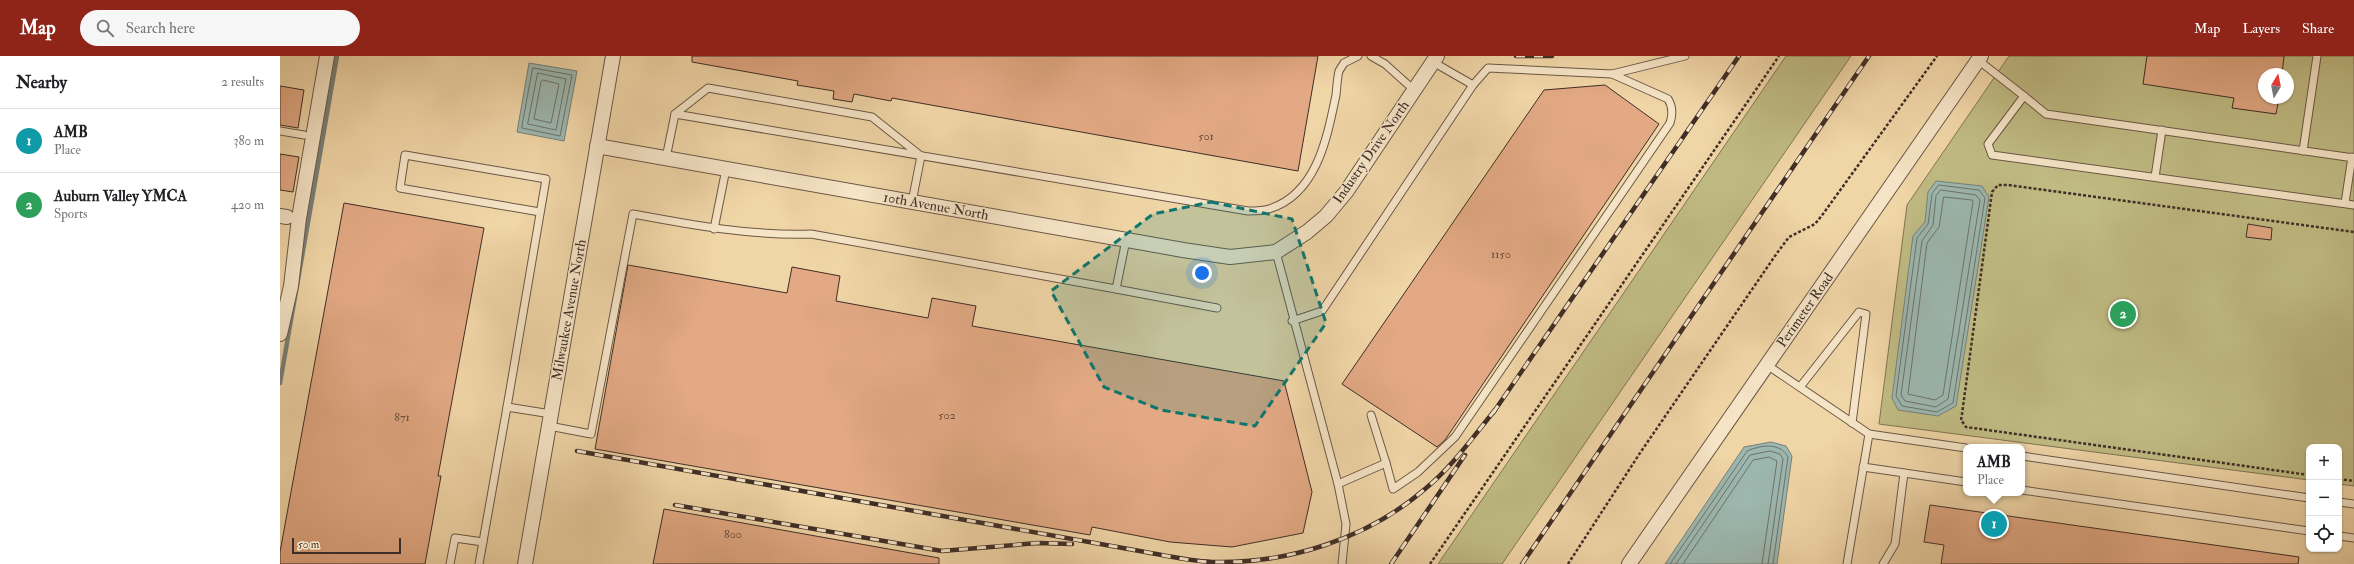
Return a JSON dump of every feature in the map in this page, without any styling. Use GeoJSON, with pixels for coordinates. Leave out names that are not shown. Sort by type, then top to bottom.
{"type":"FeatureCollection","features":[{"type":"Feature","properties":{"kind":"street"},"geometry":{"type":"LineString","coordinates":[[280,334],[291,286],[299,218],[327,56]]}},
{"type":"Feature","properties":{"kind":"street","name":"Milwaukee Avenue North"},"geometry":{"type":"LineString","coordinates":[[524,564],[613,56]]}},
{"type":"Feature","properties":{"kind":"street","name":"Perimeter Road"},"geometry":{"type":"LineString","coordinates":[[1629,564],[1980,58]]}},
{"type":"Feature","properties":{"kind":"street","name":"Industry Drive North"},"geometry":{"type":"LineString","coordinates":[[1276,252],[1312,228],[1336,205],[1435,59]]}},
{"type":"Feature","properties":{"kind":"street","name":"10th Avenue North"},"geometry":{"type":"LineString","coordinates":[[598,146],[1126,240],[1230,257],[1276,252]]}},
{"type":"Feature","properties":{"kind":"lane"},"geometry":{"type":"LineString","coordinates":[[675,114],[1248,211],[1269,209],[1288,200],[1298,191],[1315,169],[1328,132],[1339,71],[1344,63],[1358,56]]}},
{"type":"Feature","properties":{"kind":"lane"},"geometry":{"type":"LineString","coordinates":[[1371,56],[1385,64],[1414,90]]}},
{"type":"Feature","properties":{"kind":"lane"},"geometry":{"type":"LineString","coordinates":[[1292,321],[1322,311],[1473,84],[1488,68],[1612,74],[1685,56]]}},
{"type":"Feature","properties":{"kind":"lane"},"geometry":{"type":"LineString","coordinates":[[2303,150],[2317,56]]}},
{"type":"Feature","properties":{"kind":"lane"},"geometry":{"type":"LineString","coordinates":[[1980,58],[2046,114],[2353,158],[2345,203]]}},
{"type":"Feature","properties":{"kind":"lane"},"geometry":{"type":"LineString","coordinates":[[1435,59],[1473,84]]}},
{"type":"Feature","properties":{"kind":"lane"},"geometry":{"type":"LineString","coordinates":[[1371,415],[1393,489],[1418,472],[1455,437],[1670,123],[1672,105],[1668,99],[1612,74]]}},
{"type":"Feature","properties":{"kind":"lane"},"geometry":{"type":"LineString","coordinates":[[666,158],[675,114],[708,88],[872,117],[921,156]]}},
{"type":"Feature","properties":{"kind":"lane"},"geometry":{"type":"LineString","coordinates":[[2024,96],[1988,144],[1992,155],[2354,205]]}},
{"type":"Feature","properties":{"kind":"lane"},"geometry":{"type":"LineString","coordinates":[[2155,177],[2162,130]]}},
{"type":"Feature","properties":{"kind":"lane"},"geometry":{"type":"LineString","coordinates":[[280,131],[304,135]]}},
{"type":"Feature","properties":{"kind":"lane"},"geometry":{"type":"LineString","coordinates":[[479,564],[546,179],[405,155],[400,188],[540,212]]}},
{"type":"Feature","properties":{"kind":"lane"},"geometry":{"type":"LineString","coordinates":[[912,202],[921,156]]}},
{"type":"Feature","properties":{"kind":"lane"},"geometry":{"type":"LineString","coordinates":[[714,229],[726,169]]}},
{"type":"Feature","properties":{"kind":"lane"},"geometry":{"type":"LineString","coordinates":[[507,407],[591,434],[633,214],[714,229],[788,235],[811,234],[1217,308]]}},
{"type":"Feature","properties":{"kind":"lane"},"geometry":{"type":"LineString","coordinates":[[1116,289],[1126,240]]}},
{"type":"Feature","properties":{"kind":"lane"},"geometry":{"type":"LineString","coordinates":[[1276,252],[1292,321],[1338,484],[1346,524],[1342,564]]}},
{"type":"Feature","properties":{"kind":"lane"},"geometry":{"type":"LineString","coordinates":[[1800,387],[1859,312],[1866,314],[1852,423]]}},
{"type":"Feature","properties":{"kind":"lane"},"geometry":{"type":"LineString","coordinates":[[1767,365],[1869,434],[1963,448]]}},
{"type":"Feature","properties":{"kind":"lane"},"geometry":{"type":"LineString","coordinates":[[1847,564],[1869,434]]}},
{"type":"Feature","properties":{"kind":"lane"},"geometry":{"type":"LineString","coordinates":[[2025,456],[2306,498]]}},
{"type":"Feature","properties":{"kind":"lane"},"geometry":{"type":"LineString","coordinates":[[1338,484],[1386,462]]}},
{"type":"Feature","properties":{"kind":"lane"},"geometry":{"type":"LineString","coordinates":[[1863,468],[1963,482]]}},
{"type":"Feature","properties":{"kind":"lane"},"geometry":{"type":"LineString","coordinates":[[1883,564],[1895,544],[1904,473]]}},
{"type":"Feature","properties":{"kind":"lane"},"geometry":{"type":"LineString","coordinates":[[2025,490],[2306,531]]}},
{"type":"Feature","properties":{"kind":"lane"},"geometry":{"type":"LineString","coordinates":[[2342,502],[2354,504]]}},
{"type":"Feature","properties":{"kind":"lane"},"geometry":{"type":"LineString","coordinates":[[2342,536],[2354,538]]}},
{"type":"Feature","properties":{"kind":"lane"},"geometry":{"type":"LineString","coordinates":[[450,564],[455,538],[483,542]]}},
{"type":"Feature","properties":{"kind":"path"},"geometry":{"type":"LineString","coordinates":[[1430,564],[1779,56]]}},
{"type":"Feature","properties":{"kind":"path"},"geometry":{"type":"LineString","coordinates":[[1568,564],[1640,453],[1785,242],[1799,230],[1815,224],[1937,56]]}},
{"type":"Feature","properties":{"kind":"path"},"geometry":{"type":"LineString","coordinates":[[2306,475],[1966,427],[1961,420],[1992,192],[1998,186],[2008,185],[2354,232]]}},
{"type":"Feature","properties":{"kind":"path"},"geometry":{"type":"LineString","coordinates":[[2342,479],[2354,481]]}},
{"type":"Feature","properties":{"kind":"highlighted area"},"geometry":{"type":"Polygon","coordinates":[[[1211,202],[1292,219],[1326,323],[1255,426],[1161,410],[1104,387],[1051,291],[1153,214],[1211,202]]]}},
{"type":"Feature","properties":{"kind":"shaded area"},"geometry":{"type":"Polygon","coordinates":[[[1786,56],[1851,56],[1502,564],[1438,564],[1786,56]]]}},
{"type":"Feature","properties":{"kind":"shaded area"},"geometry":{"type":"Polygon","coordinates":[[[2009,56],[2354,56],[2354,486],[2342,484],[2342,444],[2306,444],[2306,480],[1879,424],[1907,205],[2009,56]]]}},
{"type":"Feature","properties":{"kind":"water"},"geometry":{"type":"Polygon","coordinates":[[[529,63],[577,71],[564,141],[517,132],[529,63]]]}},
{"type":"Feature","properties":{"kind":"water"},"geometry":{"type":"Polygon","coordinates":[[[1936,181],[1982,186],[1989,197],[1956,406],[1938,416],[1898,410],[1892,398],[1913,236],[1925,222],[1928,192],[1936,181]]]}},
{"type":"Feature","properties":{"kind":"water"},"geometry":{"type":"Polygon","coordinates":[[[1771,442],[1786,446],[1792,456],[1777,564],[1665,564],[1744,447],[1771,442]]]}},
{"type":"Feature","properties":{"kind":"building"},"geometry":{"type":"Polygon","coordinates":[[[692,56],[1318,56],[1298,171],[892,98],[891,101],[854,94],[852,102],[833,99],[834,91],[797,85],[798,81],[692,62],[692,56]]]}},
{"type":"Feature","properties":{"kind":"building"},"geometry":{"type":"Polygon","coordinates":[[[2147,56],[2284,56],[2283,68],[2258,68],[2258,104],[2278,104],[2276,114],[2232,108],[2234,98],[2143,84],[2147,56]]]}},
{"type":"Feature","properties":{"kind":"building"},"geometry":{"type":"Polygon","coordinates":[[[1605,85],[1659,124],[1445,440],[1437,447],[1342,384],[1544,90],[1605,85]]]}},
{"type":"Feature","properties":{"kind":"building"},"geometry":{"type":"Polygon","coordinates":[[[280,86],[304,90],[298,128],[280,125],[280,86]]]}},
{"type":"Feature","properties":{"kind":"building"},"geometry":{"type":"Polygon","coordinates":[[[280,154],[299,157],[293,192],[280,190],[280,154]]]}},
{"type":"Feature","properties":{"kind":"building"},"geometry":{"type":"Polygon","coordinates":[[[344,203],[484,228],[438,476],[441,476],[425,564],[280,564],[280,552],[344,203]]]}},
{"type":"Feature","properties":{"kind":"building"},"geometry":{"type":"Polygon","coordinates":[[[2248,224],[2272,228],[2271,240],[2246,237],[2248,224]]]}},
{"type":"Feature","properties":{"kind":"building"},"geometry":{"type":"Polygon","coordinates":[[[628,265],[787,293],[792,267],[840,276],[836,301],[928,318],[932,298],[976,306],[972,326],[1284,381],[1312,492],[1303,533],[1232,547],[1170,542],[1092,527],[1090,535],[595,449],[628,265]]]}},
{"type":"Feature","properties":{"kind":"building"},"geometry":{"type":"Polygon","coordinates":[[[1930,505],[2299,557],[2298,564],[1941,564],[1944,545],[1924,542],[1930,505]]]}},
{"type":"Feature","properties":{"kind":"building"},"geometry":{"type":"Polygon","coordinates":[[[664,509],[939,558],[939,564],[653,564],[664,509]]]}},
{"type":"Feature","properties":{"kind":"waterway"},"geometry":{"type":"LineString","coordinates":[[280,383],[337,56]]}},
{"type":"Feature","properties":{"kind":"railway"},"geometry":{"type":"LineString","coordinates":[[1516,56],[1552,56]]}},
{"type":"Feature","properties":{"kind":"railway"},"geometry":{"type":"LineString","coordinates":[[1493,413],[1739,56]]}},
{"type":"Feature","properties":{"kind":"railway"},"geometry":{"type":"LineString","coordinates":[[1522,564],[1869,56]]}},
{"type":"Feature","properties":{"kind":"railway"},"geometry":{"type":"LineString","coordinates":[[577,451],[1182,559],[1212,562],[1241,561],[1298,553],[1352,535],[1378,522],[1402,507],[1435,480],[1462,451],[1495,410]]}},
{"type":"Feature","properties":{"kind":"railway"},"geometry":{"type":"LineString","coordinates":[[1391,564],[1465,455]]}},
{"type":"Feature","properties":{"kind":"railway"},"geometry":{"type":"LineString","coordinates":[[675,505],[942,551],[1038,543],[1072,544]]}},
{"type":"Feature","properties":{"kind":"place","name":"Auburn Valley YMCA"},"geometry":{"type":"Point","coordinates":[2123,314]}},
{"type":"Feature","properties":{"kind":"place","name":"AMB"},"geometry":{"type":"Point","coordinates":[1994,524]}}]}
